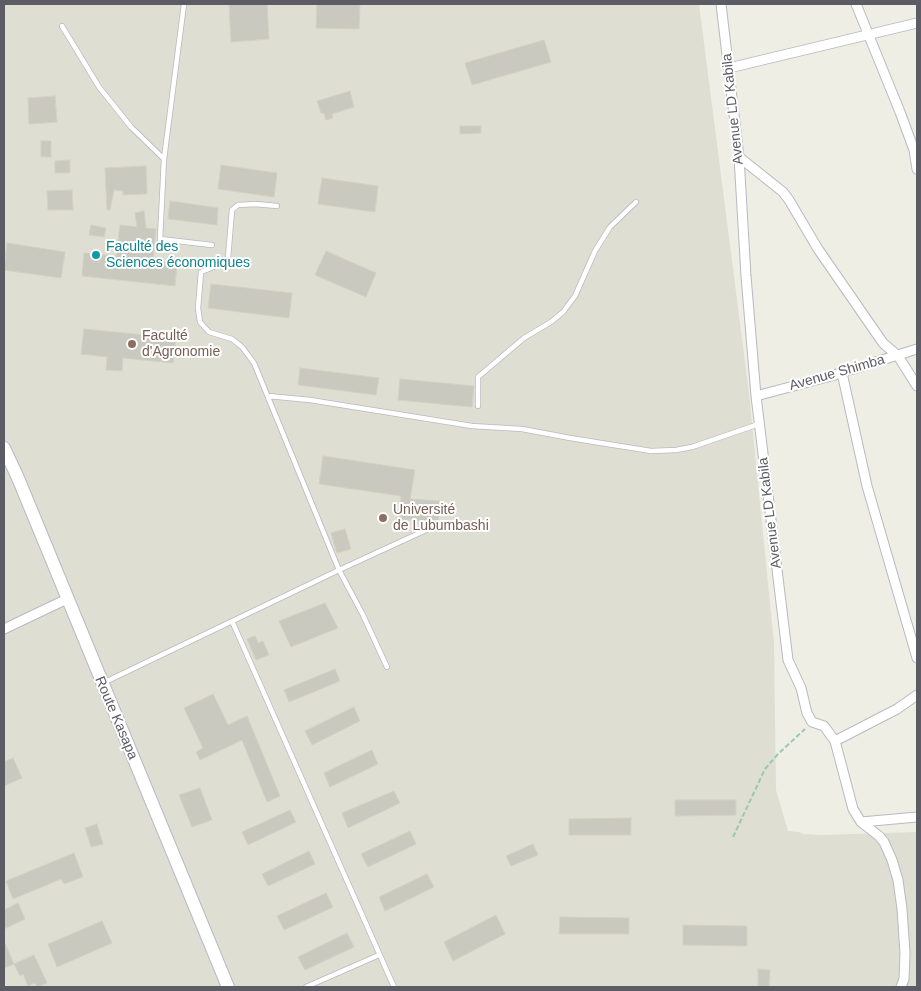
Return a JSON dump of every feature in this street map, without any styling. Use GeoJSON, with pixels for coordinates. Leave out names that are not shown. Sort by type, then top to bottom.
{"type":"FeatureCollection","features":[{"type":"Feature","properties":{"kind":"main road","name":"Route Kasapa"},"geometry":{"type":"LineString","coordinates":[[4,448],[228,987]]}},
{"type":"Feature","properties":{"kind":"street","name":"Avenue LD Kabila"},"geometry":{"type":"LineString","coordinates":[[722,4],[739,157],[756,396],[788,660],[801,688],[807,713],[812,722]]}},
{"type":"Feature","properties":{"kind":"street"},"geometry":{"type":"LineString","coordinates":[[856,4],[914,150],[917,170]]}},
{"type":"Feature","properties":{"kind":"street"},"geometry":{"type":"LineString","coordinates":[[729,68],[917,23]]}},
{"type":"Feature","properties":{"kind":"street"},"geometry":{"type":"LineString","coordinates":[[739,157],[783,192],[818,249],[883,342],[898,356],[917,386]]}},
{"type":"Feature","properties":{"kind":"street","name":"Avenue Shimba"},"geometry":{"type":"LineString","coordinates":[[756,396],[842,373],[917,349]]}},
{"type":"Feature","properties":{"kind":"street"},"geometry":{"type":"LineString","coordinates":[[842,373],[867,486],[917,658]]}},
{"type":"Feature","properties":{"kind":"street"},"geometry":{"type":"LineString","coordinates":[[4,629],[67,599]]}},
{"type":"Feature","properties":{"kind":"street"},"geometry":{"type":"LineString","coordinates":[[835,741],[898,709],[917,695]]}},
{"type":"Feature","properties":{"kind":"street"},"geometry":{"type":"LineString","coordinates":[[812,722],[824,726],[835,741],[850,800],[861,822],[884,842],[892,860],[898,880],[902,909],[905,953],[904,979],[901,987]]}},
{"type":"Feature","properties":{"kind":"street"},"geometry":{"type":"LineString","coordinates":[[861,822],[917,817]]}},
{"type":"Feature","properties":{"kind":"lane"},"geometry":{"type":"LineString","coordinates":[[184,4],[164,159],[160,239],[212,245]]}},
{"type":"Feature","properties":{"kind":"lane"},"geometry":{"type":"LineString","coordinates":[[62,26],[98,87],[132,127],[164,159]]}},
{"type":"Feature","properties":{"kind":"lane"},"geometry":{"type":"LineString","coordinates":[[478,406],[478,377],[524,338],[551,322],[563,312],[575,296],[595,251],[610,227],[636,202]]}},
{"type":"Feature","properties":{"kind":"lane"},"geometry":{"type":"LineString","coordinates":[[278,206],[238,205],[232,210],[228,258],[221,264],[201,272],[198,308],[200,322],[209,332],[232,339],[248,353],[268,396],[339,570],[363,615],[387,667]]}},
{"type":"Feature","properties":{"kind":"lane"},"geometry":{"type":"LineString","coordinates":[[268,396],[472,426],[522,429],[652,451],[692,447],[759,424]]}},
{"type":"Feature","properties":{"kind":"lane"},"geometry":{"type":"LineString","coordinates":[[102,684],[426,530]]}},
{"type":"Feature","properties":{"kind":"lane"},"geometry":{"type":"LineString","coordinates":[[232,621],[394,987]]}},
{"type":"Feature","properties":{"kind":"lane"},"geometry":{"type":"LineString","coordinates":[[306,987],[379,955]]}},
{"type":"Feature","properties":{"kind":"path"},"geometry":{"type":"LineString","coordinates":[[733,837],[764,769],[812,722]]}},
{"type":"Feature","properties":{"kind":"shaded area","name":"Université de Lubumbashi"},"geometry":{"type":"Polygon","coordinates":[[[4,4],[699,4],[749,393],[774,643],[776,790],[788,831],[822,835],[917,832],[917,987],[4,987],[4,4]]]}},
{"type":"Feature","properties":{"kind":"building"},"geometry":{"type":"Polygon","coordinates":[[[229,4],[267,4],[269,39],[231,42],[229,4]]]}},
{"type":"Feature","properties":{"kind":"building"},"geometry":{"type":"Polygon","coordinates":[[[317,4],[360,4],[359,29],[316,28],[317,4]]]}},
{"type":"Feature","properties":{"kind":"building"},"geometry":{"type":"Polygon","coordinates":[[[544,40],[551,62],[472,85],[465,63],[544,40]]]}},
{"type":"Feature","properties":{"kind":"building"},"geometry":{"type":"Polygon","coordinates":[[[350,91],[354,107],[332,114],[333,118],[326,120],[324,113],[321,113],[317,101],[350,91]]]}},
{"type":"Feature","properties":{"kind":"building"},"geometry":{"type":"Polygon","coordinates":[[[55,96],[57,122],[29,124],[28,98],[55,96]]]}},
{"type":"Feature","properties":{"kind":"building"},"geometry":{"type":"Polygon","coordinates":[[[460,126],[481,126],[481,133],[460,134],[460,126]]]}},
{"type":"Feature","properties":{"kind":"building"},"geometry":{"type":"Polygon","coordinates":[[[41,141],[51,141],[51,157],[41,157],[41,141]]]}},
{"type":"Feature","properties":{"kind":"building"},"geometry":{"type":"Polygon","coordinates":[[[70,160],[70,173],[55,173],[55,161],[70,160]]]}},
{"type":"Feature","properties":{"kind":"building"},"geometry":{"type":"Polygon","coordinates":[[[221,165],[277,173],[274,197],[218,189],[221,165]]]}},
{"type":"Feature","properties":{"kind":"building"},"geometry":{"type":"Polygon","coordinates":[[[146,166],[147,194],[123,195],[123,191],[114,190],[110,210],[107,210],[105,168],[146,166]]]}},
{"type":"Feature","properties":{"kind":"building"},"geometry":{"type":"Polygon","coordinates":[[[322,178],[378,186],[375,212],[318,204],[322,178]]]}},
{"type":"Feature","properties":{"kind":"building"},"geometry":{"type":"Polygon","coordinates":[[[72,190],[73,210],[48,210],[47,191],[72,190]]]}},
{"type":"Feature","properties":{"kind":"building"},"geometry":{"type":"Polygon","coordinates":[[[170,201],[218,208],[217,225],[168,219],[170,201]]]}},
{"type":"Feature","properties":{"kind":"building","name":"Faculté des Sciences économiques"},"geometry":{"type":"Polygon","coordinates":[[[144,211],[146,228],[156,229],[153,261],[177,263],[175,286],[82,276],[84,253],[116,256],[120,225],[137,227],[135,213],[144,211]]]}},
{"type":"Feature","properties":{"kind":"building"},"geometry":{"type":"Polygon","coordinates":[[[91,225],[106,228],[104,237],[89,235],[91,225]]]}},
{"type":"Feature","properties":{"kind":"building"},"geometry":{"type":"Polygon","coordinates":[[[7,243],[65,252],[61,278],[4,270],[7,243]]]}},
{"type":"Feature","properties":{"kind":"building"},"geometry":{"type":"Polygon","coordinates":[[[326,251],[376,273],[366,297],[315,275],[326,251]]]}},
{"type":"Feature","properties":{"kind":"building"},"geometry":{"type":"Polygon","coordinates":[[[211,284],[292,293],[289,318],[208,308],[211,284]]]}},
{"type":"Feature","properties":{"kind":"building"},"geometry":{"type":"Polygon","coordinates":[[[84,329],[176,338],[173,363],[123,358],[122,371],[106,370],[107,357],[81,354],[84,329]]]}},
{"type":"Feature","properties":{"kind":"building"},"geometry":{"type":"Polygon","coordinates":[[[300,368],[379,378],[376,395],[298,385],[300,368]]]}},
{"type":"Feature","properties":{"kind":"building"},"geometry":{"type":"Polygon","coordinates":[[[400,379],[474,386],[472,407],[398,400],[400,379]]]}},
{"type":"Feature","properties":{"kind":"building"},"geometry":{"type":"Polygon","coordinates":[[[323,456],[415,470],[410,499],[440,501],[438,522],[399,519],[401,496],[319,484],[323,456]]]}},
{"type":"Feature","properties":{"kind":"building"},"geometry":{"type":"Polygon","coordinates":[[[345,529],[351,549],[337,553],[331,533],[345,529]]]}},
{"type":"Feature","properties":{"kind":"building"},"geometry":{"type":"Polygon","coordinates":[[[325,603],[338,628],[291,647],[279,621],[325,603]]]}},
{"type":"Feature","properties":{"kind":"building"},"geometry":{"type":"Polygon","coordinates":[[[255,636],[258,643],[263,641],[269,655],[256,660],[247,639],[255,636]]]}},
{"type":"Feature","properties":{"kind":"building"},"geometry":{"type":"Polygon","coordinates":[[[335,669],[340,681],[289,702],[284,690],[335,669]]]}},
{"type":"Feature","properties":{"kind":"building"},"geometry":{"type":"Polygon","coordinates":[[[213,694],[228,725],[247,716],[280,796],[267,802],[242,740],[200,760],[196,752],[203,748],[184,708],[213,694]]]}},
{"type":"Feature","properties":{"kind":"building"},"geometry":{"type":"Polygon","coordinates":[[[354,707],[360,721],[312,745],[305,731],[354,707]]]}},
{"type":"Feature","properties":{"kind":"building"},"geometry":{"type":"Polygon","coordinates":[[[372,750],[378,764],[330,787],[324,773],[372,750]]]}},
{"type":"Feature","properties":{"kind":"building"},"geometry":{"type":"Polygon","coordinates":[[[13,758],[22,778],[4,786],[4,762],[13,758]]]}},
{"type":"Feature","properties":{"kind":"building"},"geometry":{"type":"Polygon","coordinates":[[[200,788],[212,820],[192,827],[179,795],[200,788]]]}},
{"type":"Feature","properties":{"kind":"building"},"geometry":{"type":"Polygon","coordinates":[[[394,791],[400,803],[348,828],[342,813],[394,791]]]}},
{"type":"Feature","properties":{"kind":"building"},"geometry":{"type":"Polygon","coordinates":[[[675,800],[736,800],[736,815],[675,816],[675,800]]]}},
{"type":"Feature","properties":{"kind":"building"},"geometry":{"type":"Polygon","coordinates":[[[290,810],[296,822],[248,845],[242,832],[290,810]]]}},
{"type":"Feature","properties":{"kind":"building"},"geometry":{"type":"Polygon","coordinates":[[[631,818],[631,835],[569,835],[569,819],[631,818]]]}},
{"type":"Feature","properties":{"kind":"building"},"geometry":{"type":"Polygon","coordinates":[[[97,824],[103,844],[91,847],[85,828],[97,824]]]}},
{"type":"Feature","properties":{"kind":"building"},"geometry":{"type":"Polygon","coordinates":[[[410,831],[416,844],[368,867],[361,854],[410,831]]]}},
{"type":"Feature","properties":{"kind":"building"},"geometry":{"type":"Polygon","coordinates":[[[533,844],[538,855],[511,866],[506,856],[533,844]]]}},
{"type":"Feature","properties":{"kind":"building"},"geometry":{"type":"Polygon","coordinates":[[[309,851],[315,864],[268,886],[262,874],[309,851]]]}},
{"type":"Feature","properties":{"kind":"building"},"geometry":{"type":"Polygon","coordinates":[[[74,853],[83,877],[64,884],[61,879],[13,899],[6,881],[74,853]]]}},
{"type":"Feature","properties":{"kind":"building"},"geometry":{"type":"Polygon","coordinates":[[[427,874],[434,887],[385,911],[379,897],[427,874]]]}},
{"type":"Feature","properties":{"kind":"building"},"geometry":{"type":"Polygon","coordinates":[[[326,893],[333,907],[284,930],[277,916],[326,893]]]}},
{"type":"Feature","properties":{"kind":"building"},"geometry":{"type":"Polygon","coordinates":[[[18,903],[25,919],[4,929],[4,910],[18,903]]]}},
{"type":"Feature","properties":{"kind":"building"},"geometry":{"type":"Polygon","coordinates":[[[496,915],[505,934],[453,961],[444,942],[496,915]]]}},
{"type":"Feature","properties":{"kind":"building"},"geometry":{"type":"Polygon","coordinates":[[[560,917],[629,918],[629,934],[559,934],[560,917]]]}},
{"type":"Feature","properties":{"kind":"building"},"geometry":{"type":"Polygon","coordinates":[[[102,921],[112,943],[57,967],[48,944],[102,921]]]}},
{"type":"Feature","properties":{"kind":"building"},"geometry":{"type":"Polygon","coordinates":[[[683,925],[747,926],[747,946],[683,945],[683,925]]]}},
{"type":"Feature","properties":{"kind":"building"},"geometry":{"type":"Polygon","coordinates":[[[347,933],[354,947],[305,970],[298,957],[347,933]]]}},
{"type":"Feature","properties":{"kind":"building"},"geometry":{"type":"Polygon","coordinates":[[[4,941],[14,964],[4,968],[4,941]]]}},
{"type":"Feature","properties":{"kind":"building"},"geometry":{"type":"Polygon","coordinates":[[[34,955],[47,983],[38,987],[34,983],[28,986],[23,974],[20,976],[14,964],[34,955]]]}},
{"type":"Feature","properties":{"kind":"building"},"geometry":{"type":"Polygon","coordinates":[[[758,969],[770,970],[769,987],[758,987],[758,969]]]}},
{"type":"Feature","properties":{"kind":"place","name":"Faculté des Sciences économiques"},"geometry":{"type":"Point","coordinates":[96,255]}},
{"type":"Feature","properties":{"kind":"place","name":"Faculté d'Agronomie"},"geometry":{"type":"Point","coordinates":[132,344]}},
{"type":"Feature","properties":{"kind":"place","name":"Université de Lubumbashi"},"geometry":{"type":"Point","coordinates":[383,518]}}]}
